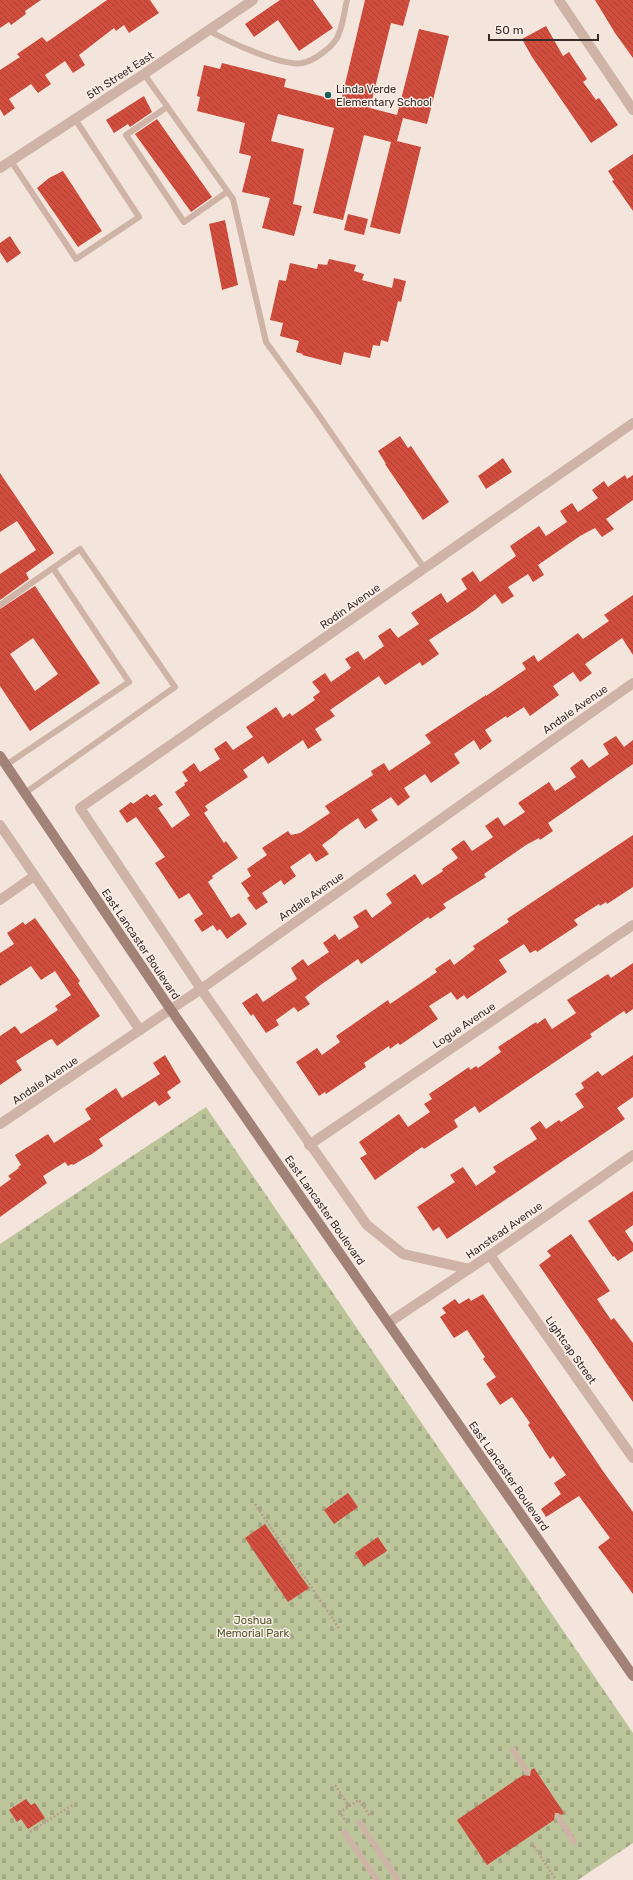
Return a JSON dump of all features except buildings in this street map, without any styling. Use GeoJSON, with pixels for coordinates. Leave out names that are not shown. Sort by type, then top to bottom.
{"type":"FeatureCollection","features":[{"type":"Feature","properties":{"kind":"main road","name":"East Lancaster Boulevard"},"geometry":{"type":"LineString","coordinates":[[3,760],[171,1010],[633,1676]]}},
{"type":"Feature","properties":{"kind":"street","name":"5th Street East"},"geometry":{"type":"LineString","coordinates":[[0,168],[144,74],[253,0]]}},
{"type":"Feature","properties":{"kind":"street"},"geometry":{"type":"LineString","coordinates":[[559,0],[633,110]]}},
{"type":"Feature","properties":{"kind":"street","name":"Rodin Avenue"},"geometry":{"type":"LineString","coordinates":[[201,989],[80,808],[633,423]]}},
{"type":"Feature","properties":{"kind":"street","name":"Andale Avenue"},"geometry":{"type":"LineString","coordinates":[[0,1124],[171,1010],[633,683]]}},
{"type":"Feature","properties":{"kind":"street"},"geometry":{"type":"LineString","coordinates":[[0,825],[140,1030]]}},
{"type":"Feature","properties":{"kind":"street"},"geometry":{"type":"LineString","coordinates":[[0,900],[34,876]]}},
{"type":"Feature","properties":{"kind":"street","name":"Logue Avenue"},"geometry":{"type":"LineString","coordinates":[[309,1145],[633,925]]}},
{"type":"Feature","properties":{"kind":"street"},"geometry":{"type":"LineString","coordinates":[[201,989],[309,1145],[367,1225],[403,1254],[469,1269]]}},
{"type":"Feature","properties":{"kind":"street","name":"Hanstead Avenue"},"geometry":{"type":"LineString","coordinates":[[388,1323],[490,1255],[633,1154]]}},
{"type":"Feature","properties":{"kind":"street","name":"Lightcap Street"},"geometry":{"type":"LineString","coordinates":[[490,1255],[633,1458]]}},
{"type":"Feature","properties":{"kind":"lane"},"geometry":{"type":"LineString","coordinates":[[208,30],[228,42],[282,61],[302,63],[314,58],[328,48],[336,39],[348,0]]}},
{"type":"Feature","properties":{"kind":"lane"},"geometry":{"type":"LineString","coordinates":[[144,74],[233,199],[266,342],[316,411],[424,568]]}},
{"type":"Feature","properties":{"kind":"lane"},"geometry":{"type":"LineString","coordinates":[[167,107],[126,135],[184,222],[227,192]]}},
{"type":"Feature","properties":{"kind":"lane"},"geometry":{"type":"LineString","coordinates":[[11,161],[76,259],[139,217],[75,119]]}},
{"type":"Feature","properties":{"kind":"lane"},"geometry":{"type":"LineString","coordinates":[[0,605],[80,549],[175,687],[25,793]]}},
{"type":"Feature","properties":{"kind":"lane"},"geometry":{"type":"LineString","coordinates":[[3,760],[65,725],[129,682],[53,568]]}},
{"type":"Feature","properties":{"kind":"lane"},"geometry":{"type":"LineString","coordinates":[[513,1750],[527,1772]]}},
{"type":"Feature","properties":{"kind":"lane"},"geometry":{"type":"LineString","coordinates":[[558,1817],[574,1842]]}},
{"type":"Feature","properties":{"kind":"lane"},"geometry":{"type":"LineString","coordinates":[[360,1823],[398,1880]]}},
{"type":"Feature","properties":{"kind":"lane"},"geometry":{"type":"LineString","coordinates":[[345,1833],[377,1880]]}},
{"type":"Feature","properties":{"kind":"path"},"geometry":{"type":"LineString","coordinates":[[255,1504],[339,1628]]}},
{"type":"Feature","properties":{"kind":"path"},"geometry":{"type":"LineString","coordinates":[[336,1785],[349,1806]]}},
{"type":"Feature","properties":{"kind":"path"},"geometry":{"type":"LineString","coordinates":[[351,1829],[340,1812],[359,1800],[370,1816]]}},
{"type":"Feature","properties":{"kind":"path"},"geometry":{"type":"LineString","coordinates":[[30,1832],[74,1804]]}},
{"type":"Feature","properties":{"kind":"path"},"geometry":{"type":"LineString","coordinates":[[532,1843],[556,1880]]}},
{"type":"Feature","properties":{"kind":"green space","name":"Joshua Memorial Park"},"geometry":{"type":"Polygon","coordinates":[[[206,1107],[633,1733],[633,1843],[578,1880],[0,1880],[0,1244],[206,1107]]]}},
{"type":"Feature","properties":{"kind":"place","name":"Linda Verde Elementary School"},"geometry":{"type":"Point","coordinates":[328,95]}}]}
